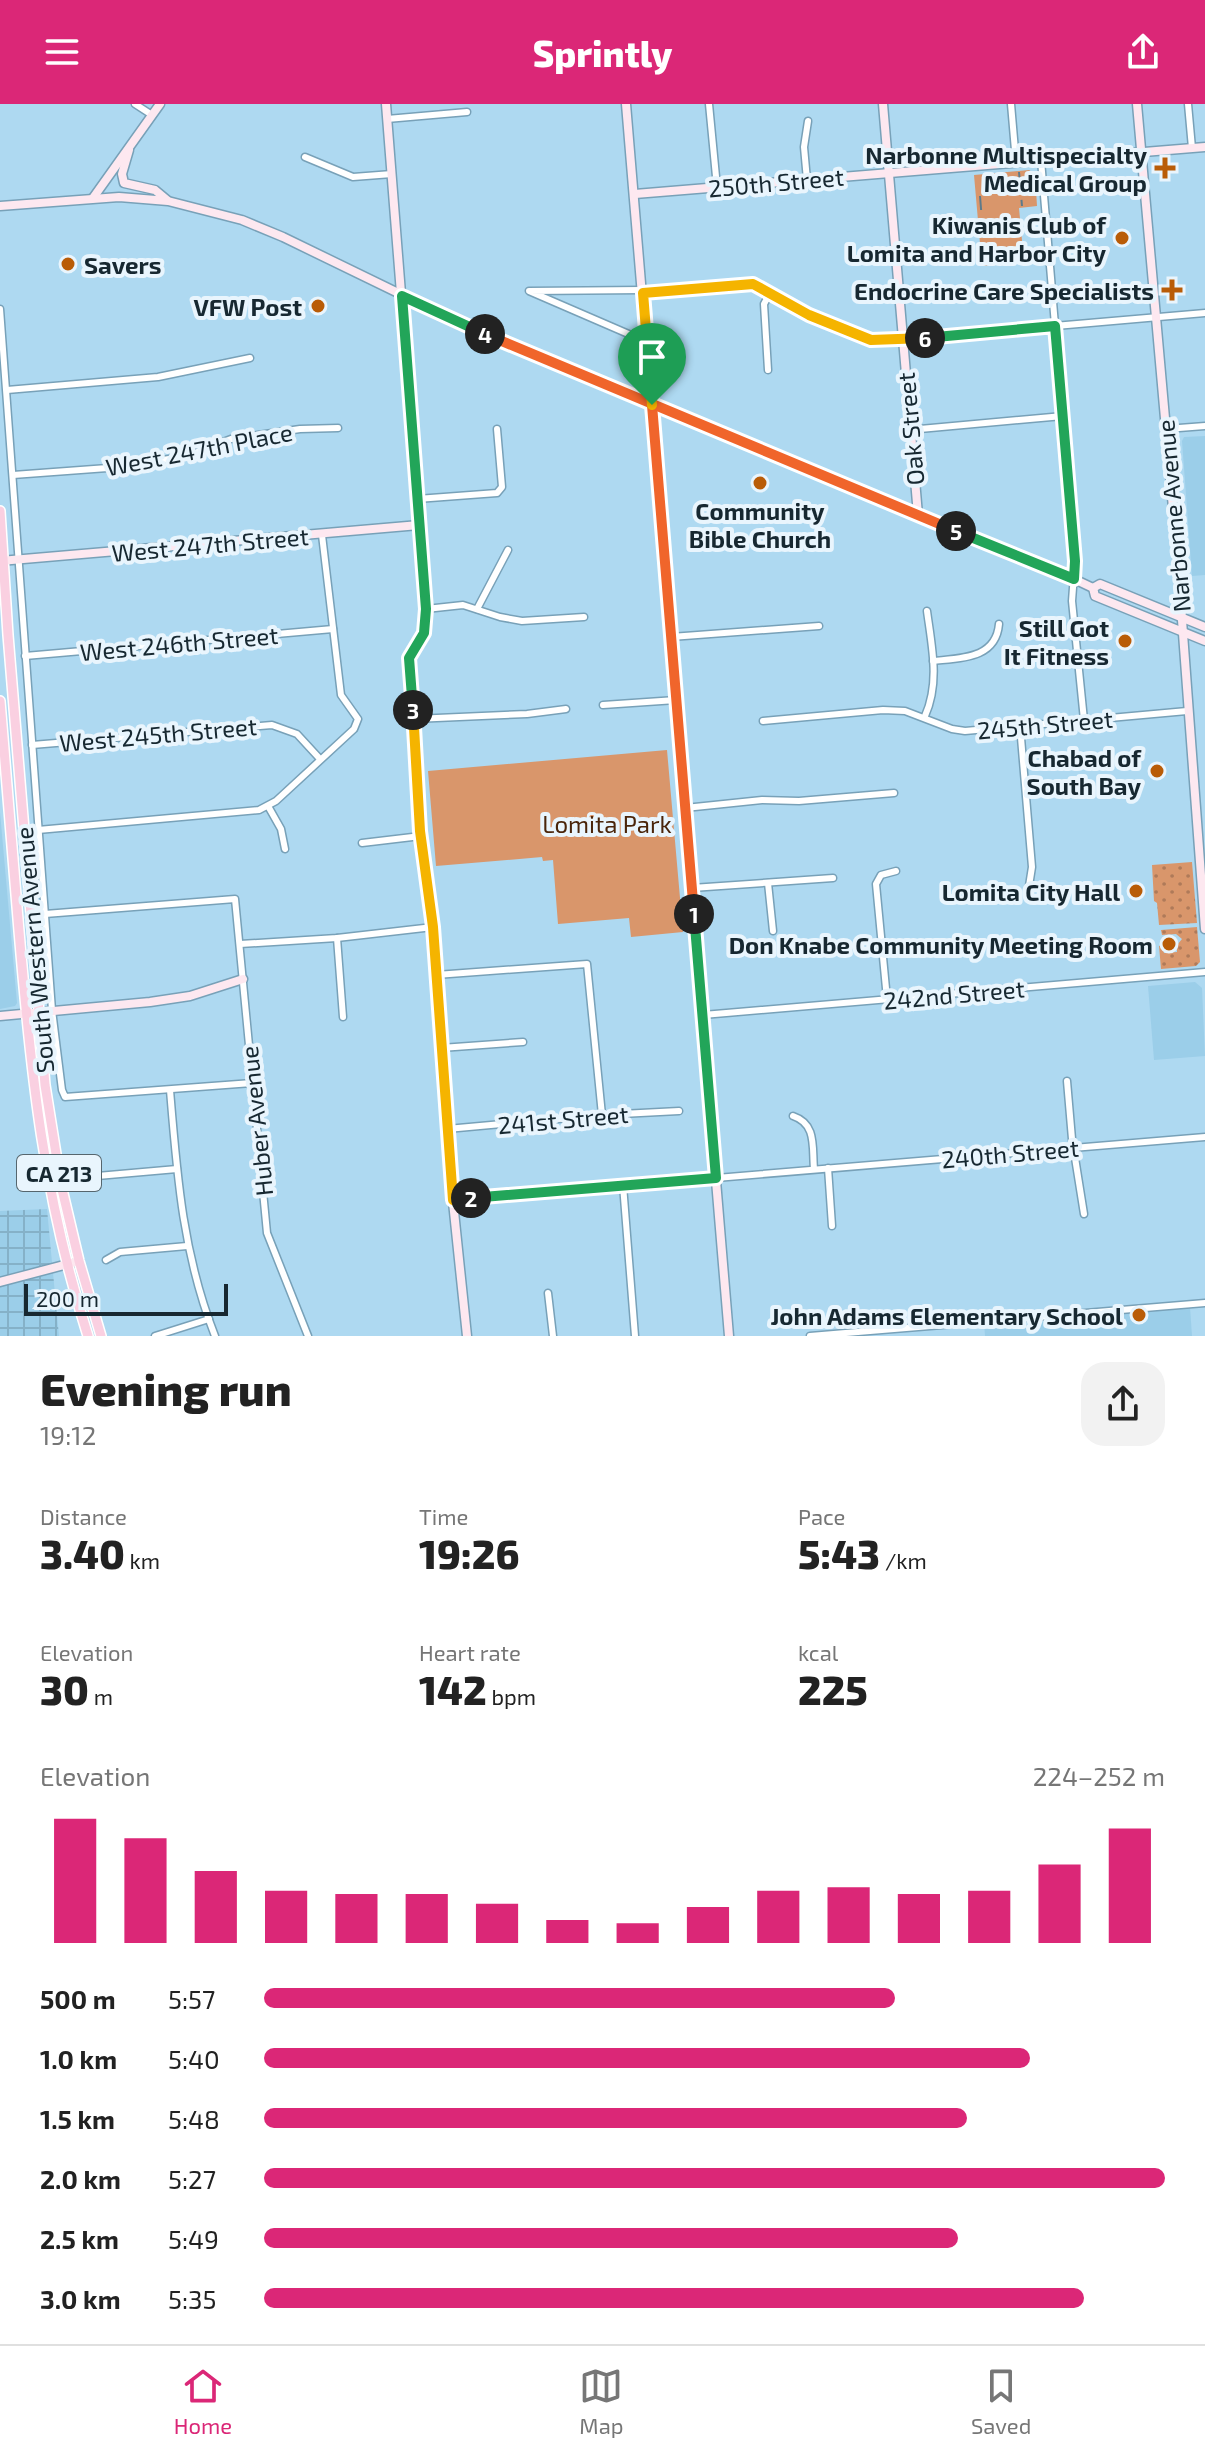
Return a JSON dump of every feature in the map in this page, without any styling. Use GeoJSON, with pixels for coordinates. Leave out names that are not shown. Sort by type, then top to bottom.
{"type":"FeatureCollection","features":[{"type":"Feature","properties":{"kind":"main road","name":"South Western Avenue"},"geometry":{"type":"LineString","coordinates":[[0,511],[39,1013],[54,1144],[79,1261],[101,1336]]}},
{"type":"Feature","properties":{"kind":"main road","name":"South Western Avenue"},"geometry":{"type":"LineString","coordinates":[[0,701],[25,1014],[45,1170],[88,1336]]}},
{"type":"Feature","properties":{"kind":"street"},"geometry":{"type":"LineString","coordinates":[[135,104],[152,115]]}},
{"type":"Feature","properties":{"kind":"street"},"geometry":{"type":"LineString","coordinates":[[93,198],[160,104]]}},
{"type":"Feature","properties":{"kind":"street"},"geometry":{"type":"LineString","coordinates":[[386,104],[426,609],[424,633],[409,658],[421,836],[433,927],[447,1129],[467,1336]]}},
{"type":"Feature","properties":{"kind":"street"},"geometry":{"type":"LineString","coordinates":[[626,104],[729,1336]]}},
{"type":"Feature","properties":{"kind":"street"},"geometry":{"type":"LineString","coordinates":[[709,104],[717,187]]}},
{"type":"Feature","properties":{"kind":"street","name":"Oak Street"},"geometry":{"type":"LineString","coordinates":[[883,104],[918,515]]}},
{"type":"Feature","properties":{"kind":"street"},"geometry":{"type":"LineString","coordinates":[[1011,104],[1016,162]]}},
{"type":"Feature","properties":{"kind":"street","name":"Narbonne Avenue"},"geometry":{"type":"LineString","coordinates":[[1137,104],[1182,617],[1205,929]]}},
{"type":"Feature","properties":{"kind":"street"},"geometry":{"type":"LineString","coordinates":[[1188,104],[1192,148]]}},
{"type":"Feature","properties":{"kind":"street"},"geometry":{"type":"LineString","coordinates":[[387,119],[467,112]]}},
{"type":"Feature","properties":{"kind":"street"},"geometry":{"type":"LineString","coordinates":[[807,180],[804,147],[808,121]]}},
{"type":"Feature","properties":{"kind":"street"},"geometry":{"type":"LineString","coordinates":[[130,146],[122,174],[124,183],[155,190],[168,201]]}},
{"type":"Feature","properties":{"kind":"street","name":"250th Street"},"geometry":{"type":"LineString","coordinates":[[635,194],[1205,147]]}},
{"type":"Feature","properties":{"kind":"street"},"geometry":{"type":"LineString","coordinates":[[305,157],[353,177],[392,174]]}},
{"type":"Feature","properties":{"kind":"street"},"geometry":{"type":"LineString","coordinates":[[1041,160],[1075,561],[1072,601],[1084,720]]}},
{"type":"Feature","properties":{"kind":"street"},"geometry":{"type":"LineString","coordinates":[[0,206],[93,198],[168,201],[246,222],[494,339],[1093,588]]}},
{"type":"Feature","properties":{"kind":"street"},"geometry":{"type":"LineString","coordinates":[[647,342],[529,291],[643,291],[753,284],[809,315],[871,340],[902,340],[1205,313]]}},
{"type":"Feature","properties":{"kind":"street"},"geometry":{"type":"LineString","coordinates":[[768,370],[764,304],[770,293]]}},
{"type":"Feature","properties":{"kind":"street","name":"South Western Avenue"},"geometry":{"type":"LineString","coordinates":[[0,309],[52,1010],[65,1097],[170,1090]]}},
{"type":"Feature","properties":{"kind":"street"},"geometry":{"type":"LineString","coordinates":[[7,390],[158,377],[250,358]]}},
{"type":"Feature","properties":{"kind":"street"},"geometry":{"type":"LineString","coordinates":[[909,430],[1063,416]]}},
{"type":"Feature","properties":{"kind":"street"},"geometry":{"type":"LineString","coordinates":[[1166,429],[1205,426]]}},
{"type":"Feature","properties":{"kind":"street","name":"West 247th Place"},"geometry":{"type":"LineString","coordinates":[[13,475],[121,467],[187,456],[231,439],[300,429],[338,428]]}},
{"type":"Feature","properties":{"kind":"street"},"geometry":{"type":"LineString","coordinates":[[417,499],[497,493],[502,487],[497,429]]}},
{"type":"Feature","properties":{"kind":"street","name":"West 247th Street"},"geometry":{"type":"LineString","coordinates":[[2,560],[419,525]]}},
{"type":"Feature","properties":{"kind":"street"},"geometry":{"type":"LineString","coordinates":[[38,830],[249,812],[268,806],[354,729],[358,719],[341,695],[322,535]]}},
{"type":"Feature","properties":{"kind":"street"},"geometry":{"type":"LineString","coordinates":[[477,609],[508,550]]}},
{"type":"Feature","properties":{"kind":"street"},"geometry":{"type":"LineString","coordinates":[[1093,588],[1100,584],[1205,627]]}},
{"type":"Feature","properties":{"kind":"street"},"geometry":{"type":"LineString","coordinates":[[1093,588],[1095,596],[1205,641]]}},
{"type":"Feature","properties":{"kind":"street"},"geometry":{"type":"LineString","coordinates":[[426,609],[463,605],[522,621],[584,617]]}},
{"type":"Feature","properties":{"kind":"street"},"geometry":{"type":"LineString","coordinates":[[925,716],[934,696],[927,611]]}},
{"type":"Feature","properties":{"kind":"street"},"geometry":{"type":"LineString","coordinates":[[933,661],[980,654],[994,643],[999,624]]}},
{"type":"Feature","properties":{"kind":"street"},"geometry":{"type":"LineString","coordinates":[[671,637],[819,626]]}},
{"type":"Feature","properties":{"kind":"street","name":"West 246th Street"},"geometry":{"type":"LineString","coordinates":[[25,656],[333,629]]}},
{"type":"Feature","properties":{"kind":"street"},"geometry":{"type":"LineString","coordinates":[[603,705],[676,700]]}},
{"type":"Feature","properties":{"kind":"street"},"geometry":{"type":"LineString","coordinates":[[414,719],[527,714],[566,709]]}},
{"type":"Feature","properties":{"kind":"street","name":"245th Street"},"geometry":{"type":"LineString","coordinates":[[763,721],[883,710],[905,711],[965,731],[1187,711]]}},
{"type":"Feature","properties":{"kind":"street","name":"West 245th Street"},"geometry":{"type":"LineString","coordinates":[[32,745],[272,725],[297,734],[320,759]]}},
{"type":"Feature","properties":{"kind":"street"},"geometry":{"type":"LineString","coordinates":[[1020,726],[1032,867],[1029,886]]}},
{"type":"Feature","properties":{"kind":"street"},"geometry":{"type":"LineString","coordinates":[[685,808],[762,800],[799,801],[894,793]]}},
{"type":"Feature","properties":{"kind":"street"},"geometry":{"type":"LineString","coordinates":[[268,806],[281,829],[285,849]]}},
{"type":"Feature","properties":{"kind":"street"},"geometry":{"type":"LineString","coordinates":[[362,843],[421,836]]}},
{"type":"Feature","properties":{"kind":"street"},"geometry":{"type":"LineString","coordinates":[[887,999],[876,884],[881,875],[896,871]]}},
{"type":"Feature","properties":{"kind":"street"},"geometry":{"type":"LineString","coordinates":[[692,888],[833,878]]}},
{"type":"Feature","properties":{"kind":"street"},"geometry":{"type":"LineString","coordinates":[[768,883],[773,931]]}},
{"type":"Feature","properties":{"kind":"street","name":"Huber Avenue"},"geometry":{"type":"LineString","coordinates":[[45,914],[235,899],[267,1233],[308,1336]]}},
{"type":"Feature","properties":{"kind":"street"},"geometry":{"type":"LineString","coordinates":[[240,944],[337,938],[433,927]]}},
{"type":"Feature","properties":{"kind":"street"},"geometry":{"type":"LineString","coordinates":[[337,938],[343,1017]]}},
{"type":"Feature","properties":{"kind":"street"},"geometry":{"type":"LineString","coordinates":[[436,975],[587,964],[602,1115]]}},
{"type":"Feature","properties":{"kind":"street","name":"242nd Street"},"geometry":{"type":"LineString","coordinates":[[703,1015],[1205,972]]}},
{"type":"Feature","properties":{"kind":"street"},"geometry":{"type":"LineString","coordinates":[[0,1016],[190,996],[243,979]]}},
{"type":"Feature","properties":{"kind":"street"},"geometry":{"type":"LineString","coordinates":[[441,1048],[523,1042]]}},
{"type":"Feature","properties":{"kind":"street"},"geometry":{"type":"LineString","coordinates":[[1067,1081],[1084,1214]]}},
{"type":"Feature","properties":{"kind":"street"},"geometry":{"type":"LineString","coordinates":[[215,1336],[196,1286],[187,1246],[170,1090],[252,1083]]}},
{"type":"Feature","properties":{"kind":"street","name":"241st Street"},"geometry":{"type":"LineString","coordinates":[[447,1129],[679,1111]]}},
{"type":"Feature","properties":{"kind":"street"},"geometry":{"type":"LineString","coordinates":[[793,1116],[804,1119],[810,1126],[814,1169]]}},
{"type":"Feature","properties":{"kind":"street","name":"240th Street"},"geometry":{"type":"LineString","coordinates":[[453,1201],[1205,1137]]}},
{"type":"Feature","properties":{"kind":"street"},"geometry":{"type":"LineString","coordinates":[[828,1168],[832,1226]]}},
{"type":"Feature","properties":{"kind":"street"},"geometry":{"type":"LineString","coordinates":[[86,1177],[177,1169]]}},
{"type":"Feature","properties":{"kind":"street"},"geometry":{"type":"LineString","coordinates":[[623,1185],[635,1336]]}},
{"type":"Feature","properties":{"kind":"street"},"geometry":{"type":"LineString","coordinates":[[106,1260],[120,1252],[187,1246]]}},
{"type":"Feature","properties":{"kind":"street"},"geometry":{"type":"LineString","coordinates":[[0,1282],[79,1261]]}},
{"type":"Feature","properties":{"kind":"street"},"geometry":{"type":"LineString","coordinates":[[548,1293],[553,1336]]}},
{"type":"Feature","properties":{"kind":"street"},"geometry":{"type":"LineString","coordinates":[[810,1336],[1205,1303]]}},
{"type":"Feature","properties":{"kind":"street"},"geometry":{"type":"LineString","coordinates":[[155,1336],[209,1319]]}},
{"type":"Feature","properties":{"kind":"shaded area"},"geometry":{"type":"Polygon","coordinates":[[[1205,436],[1205,575],[1192,576],[1182,441],[1184,437],[1205,436]]]}},
{"type":"Feature","properties":{"kind":"shaded area"},"geometry":{"type":"Polygon","coordinates":[[[0,812],[17,1003],[0,1009],[0,812]]]}},
{"type":"Feature","properties":{"kind":"shaded area"},"geometry":{"type":"Polygon","coordinates":[[[1195,982],[1202,988],[1205,1056],[1154,1060],[1148,986],[1195,982]]]}},
{"type":"Feature","properties":{"kind":"shaded area"},"geometry":{"type":"Polygon","coordinates":[[[47,1209],[59,1336],[0,1336],[0,1211],[47,1209]]]}},
{"type":"Feature","properties":{"kind":"shaded area","name":"John Adams Elementary School"},"geometry":{"type":"Polygon","coordinates":[[[1190,1307],[1192,1336],[985,1336],[984,1322],[1190,1307]]]}},
{"type":"Feature","properties":{"kind":"green space"},"geometry":{"type":"Polygon","coordinates":[[[1029,170],[1035,174],[1037,206],[1019,208],[1024,262],[982,266],[974,175],[1029,170]]]}},
{"type":"Feature","properties":{"kind":"green space","name":"Lomita Park"},"geometry":{"type":"Polygon","coordinates":[[[667,750],[683,932],[631,937],[629,918],[558,924],[553,860],[543,861],[542,857],[436,866],[428,771],[667,750]]]}},
{"type":"Feature","properties":{"kind":"green space"},"geometry":{"type":"Polygon","coordinates":[[[1192,862],[1197,923],[1159,925],[1152,865],[1192,862]]]}},
{"type":"Feature","properties":{"kind":"green space"},"geometry":{"type":"Polygon","coordinates":[[[1197,927],[1200,962],[1196,966],[1161,969],[1159,946],[1162,945],[1164,953],[1177,952],[1177,945],[1182,939],[1176,934],[1162,935],[1161,930],[1197,927]]]}},
{"type":"Feature","properties":{"kind":"railway"},"geometry":{"type":"LineString","coordinates":[[1019,172],[1022,206]]}},
{"type":"Feature","properties":{"kind":"railway"},"geometry":{"type":"LineString","coordinates":[[980,196],[985,259]]}},
{"type":"Feature","properties":{"kind":"place","name":"Narbonne Multispecialty Medical Group"},"geometry":{"type":"Point","coordinates":[1165,168]}},
{"type":"Feature","properties":{"kind":"place","name":"Kiwanis Club of Lomita and Harbor City"},"geometry":{"type":"Point","coordinates":[1122,238]}},
{"type":"Feature","properties":{"kind":"place","name":"Savers"},"geometry":{"type":"Point","coordinates":[68,264]}},
{"type":"Feature","properties":{"kind":"place","name":"Endocrine Care Specialists"},"geometry":{"type":"Point","coordinates":[1172,290]}},
{"type":"Feature","properties":{"kind":"place","name":"VFW Post"},"geometry":{"type":"Point","coordinates":[318,306]}},
{"type":"Feature","properties":{"kind":"place","name":"Community Bible Church"},"geometry":{"type":"Point","coordinates":[760,483]}},
{"type":"Feature","properties":{"kind":"place","name":"Still Got It Fitness"},"geometry":{"type":"Point","coordinates":[1125,641]}},
{"type":"Feature","properties":{"kind":"place","name":"Chabad of South Bay"},"geometry":{"type":"Point","coordinates":[1157,771]}},
{"type":"Feature","properties":{"kind":"place","name":"Lomita City Hall"},"geometry":{"type":"Point","coordinates":[1136,891]}},
{"type":"Feature","properties":{"kind":"place","name":"Don Knabe Community Meeting Room"},"geometry":{"type":"Point","coordinates":[1169,944]}},
{"type":"Feature","properties":{"kind":"place","name":"John Adams Elementary School"},"geometry":{"type":"Point","coordinates":[1139,1315]}},
{"type":"Feature","properties":{"kind":"route"},"geometry":{"type":"LineString","coordinates":[[652,405],[643,293],[753,284],[809,315],[871,340],[882,341],[1055,326],[1074,579],[652,405],[602,385],[402,296],[426,609],[424,633],[409,658],[420,831],[433,927],[453,1200],[716,1178],[652,405]]}}]}
